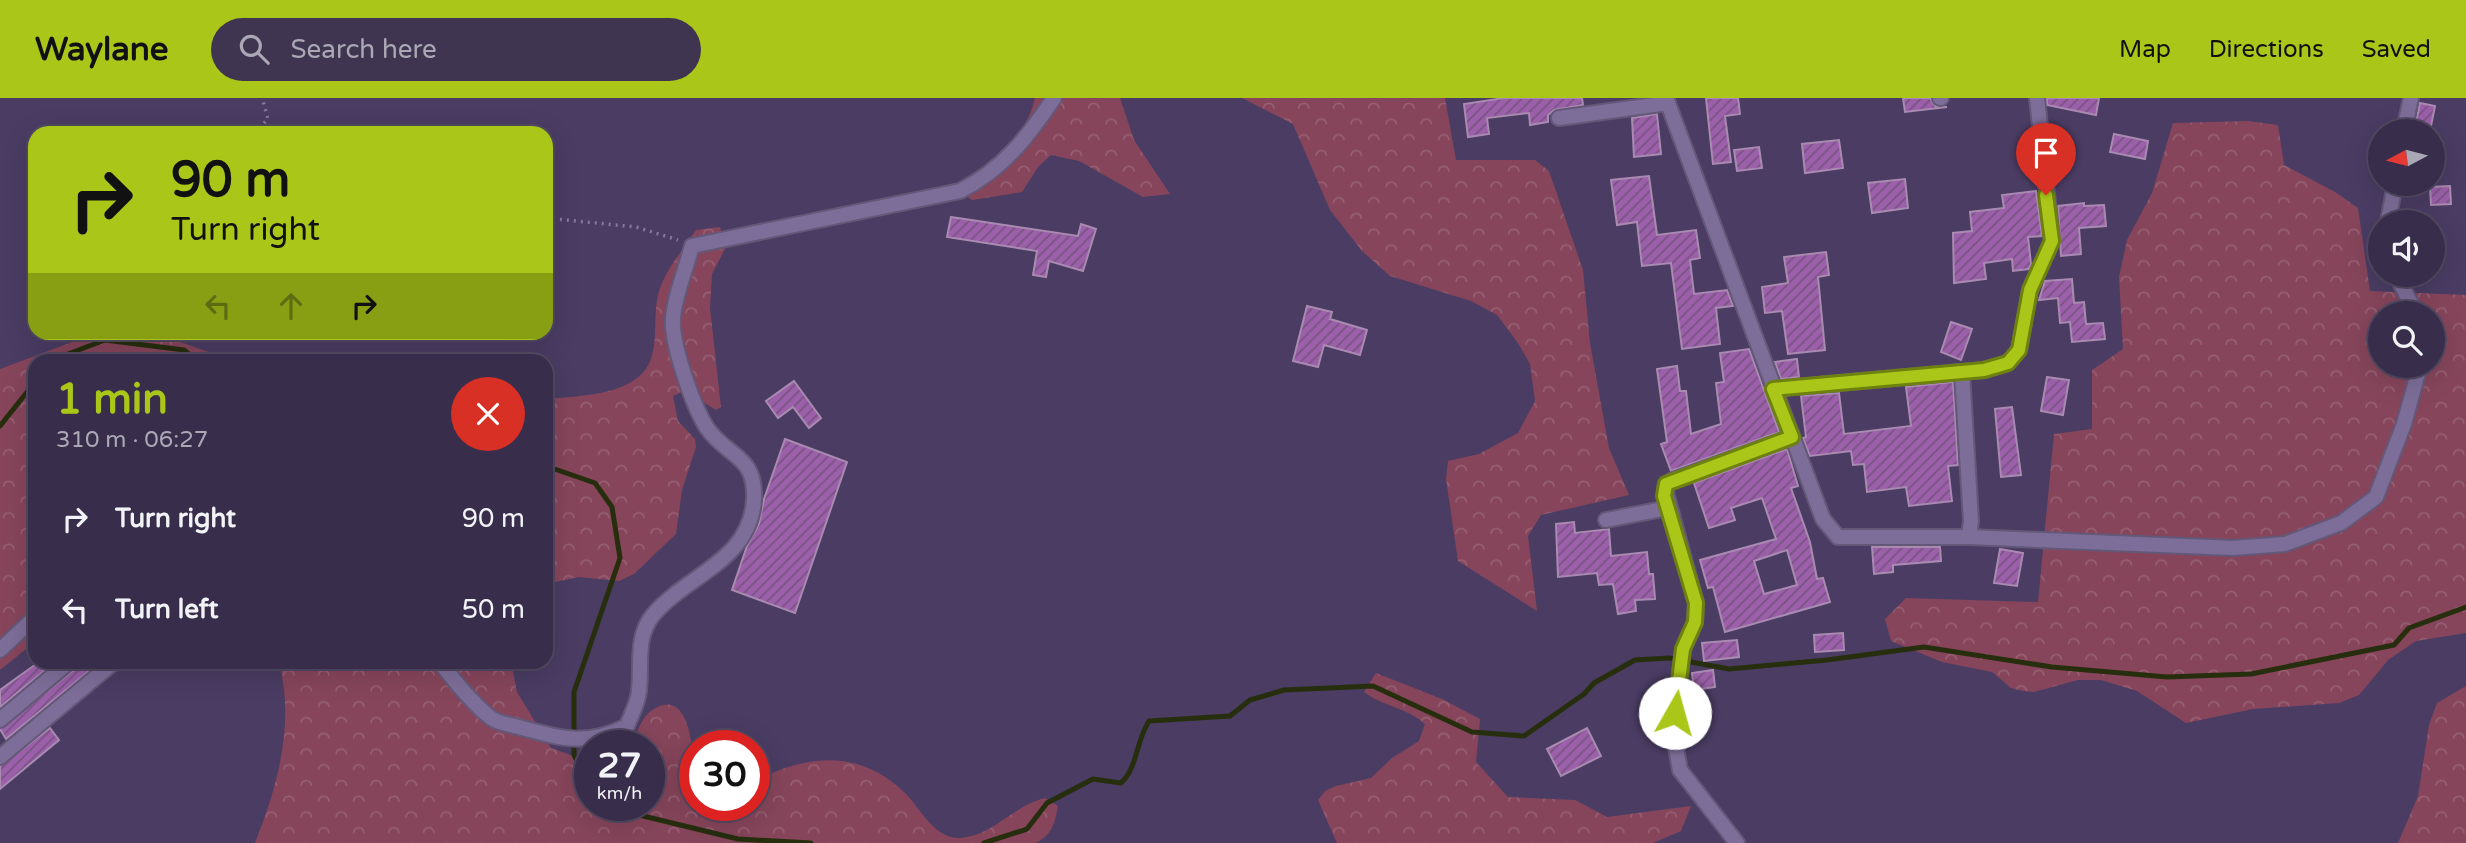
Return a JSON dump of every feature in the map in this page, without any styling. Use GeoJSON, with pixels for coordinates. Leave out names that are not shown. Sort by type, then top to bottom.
{"type":"FeatureCollection","features":[{"type":"Feature","properties":{"kind":"street"},"geometry":{"type":"LineString","coordinates":[[445,669],[462,691],[494,720],[558,737],[583,740],[605,738],[627,726],[639,693],[639,655],[643,635],[653,615],[735,549],[749,523],[754,502],[754,482],[748,464],[706,426],[686,386],[673,319],[692,246],[960,191],[990,176],[1008,158],[1054,98]]}},
{"type":"Feature","properties":{"kind":"street"},"geometry":{"type":"LineString","coordinates":[[1773,389],[1962,373],[1998,366],[2014,358],[2019,350],[2030,290],[2052,241],[2037,98]]}},
{"type":"Feature","properties":{"kind":"street"},"geometry":{"type":"LineString","coordinates":[[2407,119],[2411,98]]}},
{"type":"Feature","properties":{"kind":"street"},"geometry":{"type":"LineString","coordinates":[[1559,118],[1667,101],[1823,519],[1838,537],[1969,537],[2233,548],[2285,544],[2341,523],[2376,497],[2404,424],[2417,378]]}},
{"type":"Feature","properties":{"kind":"street"},"geometry":{"type":"LineString","coordinates":[[1962,373],[1971,521],[1969,537]]}},
{"type":"Feature","properties":{"kind":"street"},"geometry":{"type":"LineString","coordinates":[[1737,843],[1680,770],[1673,732],[1683,649],[1695,622],[1695,594],[1668,508],[1665,489],[1671,481],[1792,437]]}},
{"type":"Feature","properties":{"kind":"street"},"geometry":{"type":"LineString","coordinates":[[1606,520],[1668,508]]}},
{"type":"Feature","properties":{"kind":"street"},"geometry":{"type":"LineString","coordinates":[[0,650],[28,624]]}},
{"type":"Feature","properties":{"kind":"street"},"geometry":{"type":"LineString","coordinates":[[0,720],[61,669]]}},
{"type":"Feature","properties":{"kind":"street"},"geometry":{"type":"LineString","coordinates":[[0,757],[106,669]]}},
{"type":"Feature","properties":{"kind":"path"},"geometry":{"type":"LineString","coordinates":[[261,126],[268,119],[262,98]]}},
{"type":"Feature","properties":{"kind":"path"},"geometry":{"type":"LineString","coordinates":[[553,218],[594,220],[636,227],[692,246]]}},
{"type":"Feature","properties":{"kind":"green space"},"geometry":{"type":"Polygon","coordinates":[[[1035,98],[1120,98],[1134,140],[1170,194],[1143,197],[1079,161],[1051,155],[1038,167],[1022,192],[972,200],[953,187],[1004,151],[1023,127],[1035,98]]]}},
{"type":"Feature","properties":{"kind":"green space"},"geometry":{"type":"Polygon","coordinates":[[[1242,98],[1445,98],[1456,160],[1535,160],[1549,171],[1583,270],[1590,343],[1609,448],[1629,495],[1541,515],[1528,536],[1537,611],[1458,561],[1446,479],[1448,461],[1479,454],[1518,433],[1535,401],[1530,364],[1518,343],[1497,315],[1471,301],[1390,276],[1362,251],[1330,210],[1293,124],[1242,98]]]}},
{"type":"Feature","properties":{"kind":"green space"},"geometry":{"type":"Polygon","coordinates":[[[2248,121],[2278,125],[2284,165],[2335,192],[2358,208],[2370,291],[2466,295],[2466,633],[2416,641],[2388,660],[2359,695],[2339,703],[2253,709],[2186,723],[2137,691],[2101,680],[2078,680],[2034,692],[2023,691],[2011,688],[1992,672],[1942,662],[1891,641],[1885,619],[1906,598],[2038,602],[2054,434],[2092,429],[2092,370],[2123,349],[2119,277],[2127,240],[2152,193],[2173,123],[2248,121]]]}},
{"type":"Feature","properties":{"kind":"green space"},"geometry":{"type":"Polygon","coordinates":[[[720,227],[726,247],[712,274],[710,308],[721,407],[716,410],[684,391],[673,396],[678,421],[695,439],[696,447],[682,490],[676,534],[634,574],[619,581],[579,577],[553,583],[553,398],[606,392],[634,380],[644,371],[653,351],[658,295],[674,261],[696,230],[720,227]]]}},
{"type":"Feature","properties":{"kind":"green space"},"geometry":{"type":"Polygon","coordinates":[[[78,340],[175,340],[214,354],[40,354],[78,340]]]}},
{"type":"Feature","properties":{"kind":"green space"},"geometry":{"type":"Polygon","coordinates":[[[28,359],[28,648],[0,670],[0,369],[28,359]]]}},
{"type":"Feature","properties":{"kind":"green space"},"geometry":{"type":"Polygon","coordinates":[[[281,669],[512,669],[517,692],[551,748],[574,756],[574,821],[665,821],[665,730],[638,730],[651,711],[666,704],[678,709],[689,730],[679,730],[679,821],[770,821],[770,774],[795,765],[834,760],[871,769],[889,780],[907,795],[936,829],[951,837],[960,838],[983,832],[1023,807],[1045,798],[1058,806],[1049,832],[1036,843],[255,843],[271,799],[282,754],[285,708],[281,669]]]}},
{"type":"Feature","properties":{"kind":"green space"},"geometry":{"type":"Polygon","coordinates":[[[1376,673],[1442,699],[1480,719],[1476,762],[1508,797],[1575,800],[1607,817],[1691,806],[1681,831],[1653,843],[1337,843],[1318,800],[1325,791],[1336,786],[1371,778],[1392,758],[1419,741],[1425,724],[1411,714],[1364,692],[1376,673]]]}},
{"type":"Feature","properties":{"kind":"green space"},"geometry":{"type":"Polygon","coordinates":[[[2466,686],[2466,843],[2398,843],[2418,796],[2429,725],[2437,703],[2466,686]]]}},
{"type":"Feature","properties":{"kind":"building"},"geometry":{"type":"Polygon","coordinates":[[[1504,98],[1582,98],[1583,105],[1554,110],[1548,115],[1548,122],[1530,125],[1529,113],[1487,118],[1489,134],[1468,137],[1464,104],[1504,98]]]}},
{"type":"Feature","properties":{"kind":"building"},"geometry":{"type":"Polygon","coordinates":[[[1706,98],[1738,98],[1740,114],[1725,116],[1731,162],[1713,164],[1706,98]]]}},
{"type":"Feature","properties":{"kind":"building"},"geometry":{"type":"Polygon","coordinates":[[[1903,98],[1930,98],[1936,107],[1947,107],[1905,112],[1903,98]]]}},
{"type":"Feature","properties":{"kind":"building"},"geometry":{"type":"Polygon","coordinates":[[[2047,98],[2099,98],[2096,115],[2047,105],[2047,98]]]}},
{"type":"Feature","properties":{"kind":"building"},"geometry":{"type":"Polygon","coordinates":[[[2420,103],[2435,106],[2432,119],[2417,119],[2420,103]]]}},
{"type":"Feature","properties":{"kind":"building"},"geometry":{"type":"Polygon","coordinates":[[[1657,114],[1661,154],[1634,157],[1632,118],[1657,114]]]}},
{"type":"Feature","properties":{"kind":"building"},"geometry":{"type":"Polygon","coordinates":[[[2114,134],[2148,141],[2145,159],[2110,152],[2114,134]]]}},
{"type":"Feature","properties":{"kind":"building"},"geometry":{"type":"Polygon","coordinates":[[[1839,140],[1843,168],[1805,173],[1802,144],[1839,140]]]}},
{"type":"Feature","properties":{"kind":"building"},"geometry":{"type":"Polygon","coordinates":[[[1759,147],[1762,168],[1737,171],[1734,150],[1759,147]]]}},
{"type":"Feature","properties":{"kind":"building"},"geometry":{"type":"Polygon","coordinates":[[[1649,176],[1657,235],[1696,230],[1700,258],[1690,260],[1694,294],[1727,290],[1733,306],[1716,308],[1720,344],[1682,349],[1671,263],[1642,266],[1637,222],[1617,225],[1611,180],[1649,176]]]}},
{"type":"Feature","properties":{"kind":"building"},"geometry":{"type":"Polygon","coordinates":[[[1905,179],[1908,208],[1872,213],[1868,183],[1905,179]]]}},
{"type":"Feature","properties":{"kind":"building"},"geometry":{"type":"Polygon","coordinates":[[[2445,186],[2450,186],[2451,204],[2431,205],[2430,196],[2445,196],[2445,186]]]}},
{"type":"Feature","properties":{"kind":"building"},"geometry":{"type":"Polygon","coordinates":[[[2036,191],[2042,236],[2028,237],[2031,264],[2029,269],[2013,271],[2012,259],[1984,263],[1986,279],[1954,283],[1953,233],[1972,231],[1970,212],[2004,208],[2002,195],[2036,191]]]}},
{"type":"Feature","properties":{"kind":"building"},"geometry":{"type":"Polygon","coordinates":[[[2084,203],[2084,206],[2104,205],[2106,226],[2079,228],[2081,254],[2061,256],[2058,206],[2084,203]]]}},
{"type":"Feature","properties":{"kind":"building"},"geometry":{"type":"Polygon","coordinates":[[[951,217],[1078,236],[1081,224],[1096,229],[1083,271],[1049,261],[1046,277],[1033,275],[1037,251],[947,237],[951,217]]]}},
{"type":"Feature","properties":{"kind":"building"},"geometry":{"type":"Polygon","coordinates":[[[1826,252],[1829,275],[1818,277],[1825,350],[1788,354],[1782,311],[1765,313],[1762,287],[1788,283],[1784,257],[1826,252]]]}},
{"type":"Feature","properties":{"kind":"building"},"geometry":{"type":"Polygon","coordinates":[[[2072,279],[2074,303],[2084,302],[2086,324],[2103,323],[2105,339],[2072,342],[2070,322],[2060,323],[2058,298],[2039,300],[2045,281],[2072,279]]]}},
{"type":"Feature","properties":{"kind":"building"},"geometry":{"type":"Polygon","coordinates":[[[1307,306],[1332,312],[1330,319],[1367,330],[1360,355],[1324,345],[1318,367],[1293,361],[1307,306]]]}},
{"type":"Feature","properties":{"kind":"building"},"geometry":{"type":"Polygon","coordinates":[[[1951,322],[1972,329],[1961,360],[1941,352],[1951,322]]]}},
{"type":"Feature","properties":{"kind":"building"},"geometry":{"type":"Polygon","coordinates":[[[1749,349],[1779,432],[1671,471],[1661,444],[1667,442],[1657,369],[1677,366],[1680,391],[1686,391],[1691,434],[1721,424],[1716,383],[1724,382],[1720,353],[1749,349]]]}},
{"type":"Feature","properties":{"kind":"building"},"geometry":{"type":"Polygon","coordinates":[[[1797,359],[1799,377],[1781,379],[1775,362],[1797,359]]]}},
{"type":"Feature","properties":{"kind":"building"},"geometry":{"type":"Polygon","coordinates":[[[2047,377],[2069,380],[2063,415],[2041,411],[2047,377]]]}},
{"type":"Feature","properties":{"kind":"building"},"geometry":{"type":"Polygon","coordinates":[[[794,381],[821,418],[809,428],[793,407],[778,418],[766,401],[794,381]]]}},
{"type":"Feature","properties":{"kind":"building"},"geometry":{"type":"Polygon","coordinates":[[[1953,382],[1958,465],[1948,466],[1952,501],[1909,506],[1906,487],[1867,492],[1864,464],[1853,465],[1851,451],[1810,456],[1803,438],[1806,437],[1801,396],[1839,393],[1844,434],[1911,426],[1906,387],[1953,382]]]}},
{"type":"Feature","properties":{"kind":"building"},"geometry":{"type":"Polygon","coordinates":[[[2012,407],[2021,475],[2001,477],[1995,409],[2012,407]]]}},
{"type":"Feature","properties":{"kind":"building"},"geometry":{"type":"Polygon","coordinates":[[[785,439],[847,462],[795,613],[732,590],[747,546],[759,524],[764,499],[785,439]]]}},
{"type":"Feature","properties":{"kind":"building"},"geometry":{"type":"Polygon","coordinates":[[[1787,449],[1798,486],[1791,488],[1810,542],[1817,579],[1823,578],[1830,602],[1725,632],[1713,587],[1708,588],[1700,560],[1776,539],[1762,498],[1731,508],[1735,520],[1709,528],[1694,483],[1787,449]],[[1787,550],[1754,561],[1764,594],[1797,585],[1787,550]]]}},
{"type":"Feature","properties":{"kind":"building"},"geometry":{"type":"Polygon","coordinates":[[[1574,522],[1575,533],[1609,529],[1611,556],[1647,552],[1649,574],[1653,574],[1655,599],[1635,600],[1636,611],[1618,614],[1613,584],[1599,585],[1597,573],[1558,577],[1556,524],[1574,522]]]}},
{"type":"Feature","properties":{"kind":"building"},"geometry":{"type":"Polygon","coordinates":[[[1872,547],[1940,547],[1941,561],[1893,565],[1893,572],[1874,574],[1872,547]]]}},
{"type":"Feature","properties":{"kind":"building"},"geometry":{"type":"Polygon","coordinates":[[[2000,549],[2023,553],[2017,586],[1994,583],[2000,549]]]}},
{"type":"Feature","properties":{"kind":"building"},"geometry":{"type":"Polygon","coordinates":[[[1843,633],[1844,650],[1815,652],[1814,635],[1843,633]]]}},
{"type":"Feature","properties":{"kind":"building"},"geometry":{"type":"Polygon","coordinates":[[[1737,640],[1739,657],[1704,661],[1702,643],[1737,640]]]}},
{"type":"Feature","properties":{"kind":"building"},"geometry":{"type":"Polygon","coordinates":[[[29,669],[46,669],[0,707],[0,690],[29,669]]]}},
{"type":"Feature","properties":{"kind":"building"},"geometry":{"type":"Polygon","coordinates":[[[75,669],[91,669],[6,739],[0,729],[75,669]]]}},
{"type":"Feature","properties":{"kind":"building"},"geometry":{"type":"Polygon","coordinates":[[[1713,670],[1715,687],[1694,690],[1692,673],[1713,670]]]}},
{"type":"Feature","properties":{"kind":"building"},"geometry":{"type":"Polygon","coordinates":[[[50,728],[59,740],[0,789],[0,766],[50,728]]]}},
{"type":"Feature","properties":{"kind":"building"},"geometry":{"type":"Polygon","coordinates":[[[1587,728],[1601,756],[1561,776],[1547,749],[1587,728]]]}},
{"type":"Feature","properties":{"kind":"waterway"},"geometry":{"type":"LineString","coordinates":[[68,354],[105,340]]}},
{"type":"Feature","properties":{"kind":"waterway"},"geometry":{"type":"LineString","coordinates":[[105,340],[184,350],[189,354]]}},
{"type":"Feature","properties":{"kind":"waterway"},"geometry":{"type":"LineString","coordinates":[[0,426],[28,391]]}},
{"type":"Feature","properties":{"kind":"waterway"},"geometry":{"type":"LineString","coordinates":[[553,468],[595,483],[612,507],[620,558],[574,692],[574,730]]}},
{"type":"Feature","properties":{"kind":"waterway"},"geometry":{"type":"LineString","coordinates":[[984,843],[1027,829],[1047,803],[1093,779],[1121,783],[1130,770],[1149,721],[1230,716],[1250,700],[1284,690],[1373,686],[1472,732],[1524,736],[1584,694],[1594,683],[1635,660],[1669,658],[1729,669],[1924,647],[2052,667],[2167,677],[2251,674],[2394,645],[2409,628],[2466,607]]}},
{"type":"Feature","properties":{"kind":"waterway"},"geometry":{"type":"LineString","coordinates":[[664,821],[738,839],[811,843]]}},
{"type":"Feature","properties":{"kind":"route"},"geometry":{"type":"LineString","coordinates":[[1675,713],[1683,649],[1695,622],[1696,603],[1664,496],[1666,484],[1792,437],[1773,389],[1962,373],[2008,363],[2019,350],[2030,290],[2052,241],[2051,217],[2046,195]]}}]}
